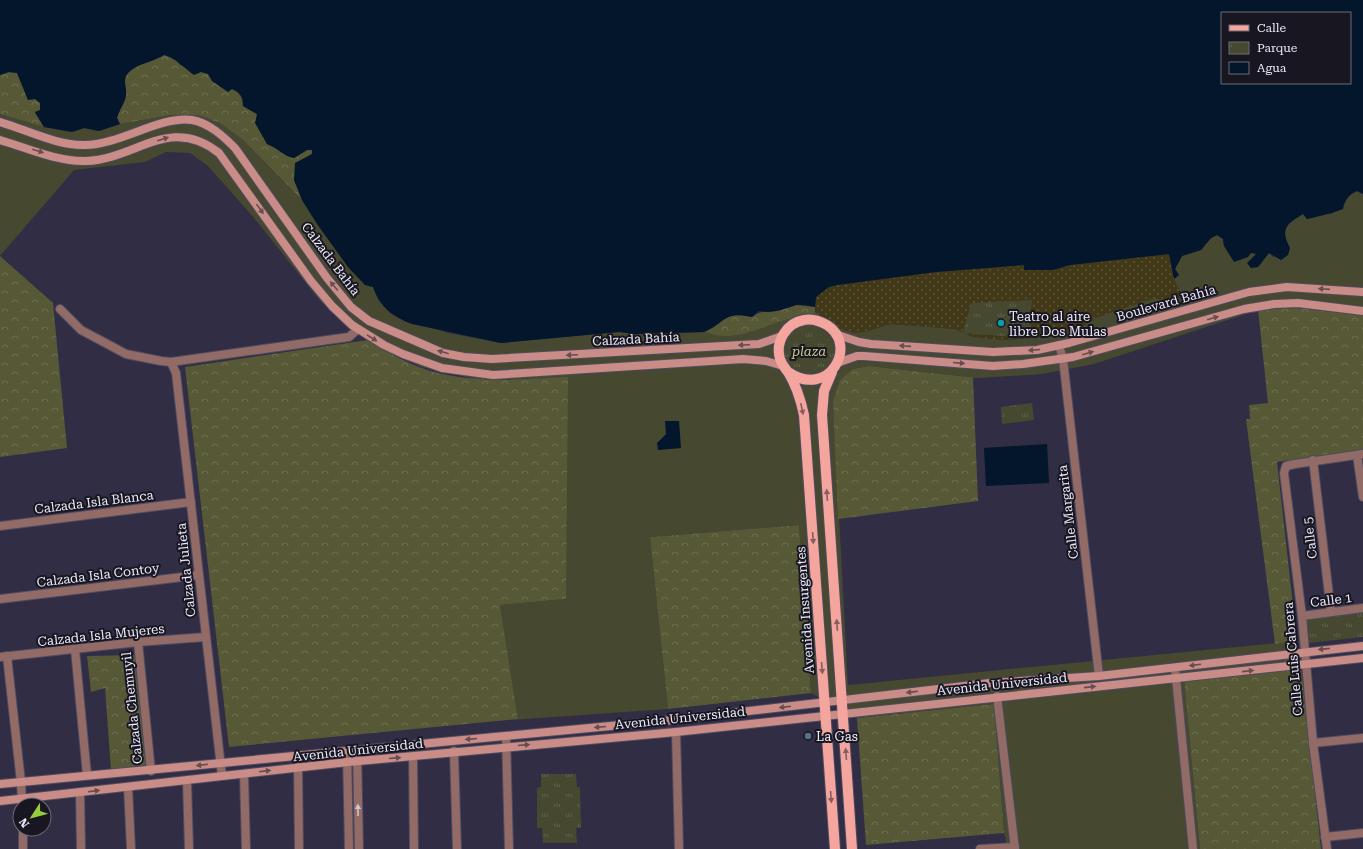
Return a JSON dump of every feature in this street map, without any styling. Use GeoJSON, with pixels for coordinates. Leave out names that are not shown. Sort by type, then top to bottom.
{"type":"FeatureCollection","features":[{"type":"Feature","properties":{"kind":"main road","name":"Calzada Bahía"},"geometry":{"type":"LineString","coordinates":[[0,122],[54,141],[71,145],[97,144],[122,138],[173,121],[192,120],[207,125],[235,148],[285,216],[327,278],[351,307],[369,321],[442,353],[464,357],[492,359],[524,358],[759,344],[782,336]]}},
{"type":"Feature","properties":{"kind":"main road","name":"Calzada Bahía"},"geometry":{"type":"LineString","coordinates":[[0,140],[54,156],[84,161],[101,160],[170,136],[194,138],[207,144],[219,153],[316,287],[332,306],[358,329],[384,345],[423,362],[442,368],[493,375],[743,359],[766,361],[786,369]]}},
{"type":"Feature","properties":{"kind":"main road"},"geometry":{"type":"LineString","coordinates":[[273,227],[285,216]]}},
{"type":"Feature","properties":{"kind":"main road","name":"Boulevard Bahía"},"geometry":{"type":"LineString","coordinates":[[835,334],[859,342],[871,344],[993,352],[1037,350],[1249,292],[1287,287],[1363,292]]}},
{"type":"Feature","properties":{"kind":"main road","name":"Boulevard Bahía"},"geometry":{"type":"LineString","coordinates":[[834,367],[857,356],[994,366],[1063,358],[1244,309],[1274,304],[1298,303],[1363,311]]}},
{"type":"Feature","properties":{"kind":"main road"},"geometry":{"type":"LineString","coordinates":[[834,367],[815,380],[801,379],[786,369],[779,351],[782,336],[794,323],[808,320],[821,322],[835,334],[840,348],[834,367],[824,391],[822,415],[852,849]]}},
{"type":"Feature","properties":{"kind":"main road","name":"Avenida Insurgentes"},"geometry":{"type":"LineString","coordinates":[[786,369],[801,403],[804,415],[834,849]]}},
{"type":"Feature","properties":{"kind":"main road"},"geometry":{"type":"LineString","coordinates":[[815,567],[832,568]]}},
{"type":"Feature","properties":{"kind":"main road","name":"Avenida Universidad"},"geometry":{"type":"LineString","coordinates":[[0,784],[87,775],[151,771],[220,762],[663,721],[990,683],[1099,676],[1306,651],[1363,646]]}},
{"type":"Feature","properties":{"kind":"main road","name":"Avenida Universidad"},"geometry":{"type":"LineString","coordinates":[[51,797],[80,792],[187,781],[298,767],[413,757],[506,746],[676,732],[998,696],[1176,679],[1363,658]]}},
{"type":"Feature","properties":{"kind":"main road","name":"Avenida Universidad"},"geometry":{"type":"LineString","coordinates":[[0,801],[12,802]]}},
{"type":"Feature","properties":{"kind":"street"},"geometry":{"type":"LineString","coordinates":[[60,309],[81,330],[126,354],[171,362],[349,338],[358,329]]}},
{"type":"Feature","properties":{"kind":"street","name":"Calle Margarita"},"geometry":{"type":"LineString","coordinates":[[1059,345],[1063,358],[1099,676]]}},
{"type":"Feature","properties":{"kind":"street","name":"Calzada Julieta"},"geometry":{"type":"LineString","coordinates":[[171,362],[176,372],[222,776]]}},
{"type":"Feature","properties":{"kind":"street"},"geometry":{"type":"LineString","coordinates":[[1313,460],[1360,454],[1363,497]]}},
{"type":"Feature","properties":{"kind":"street","name":"Calle Luis Cabrera"},"geometry":{"type":"LineString","coordinates":[[1313,460],[1286,466],[1284,473],[1306,651],[1313,743],[1327,849]]}},
{"type":"Feature","properties":{"kind":"street","name":"Calle 5"},"geometry":{"type":"LineString","coordinates":[[1313,460],[1331,612]]}},
{"type":"Feature","properties":{"kind":"street","name":"Calzada Isla Blanca"},"geometry":{"type":"LineString","coordinates":[[0,526],[191,502]]}},
{"type":"Feature","properties":{"kind":"street","name":"Calzada Isla Contoy"},"geometry":{"type":"LineString","coordinates":[[0,599],[198,575]]}},
{"type":"Feature","properties":{"kind":"street","name":"Calle 1"},"geometry":{"type":"LineString","coordinates":[[1302,616],[1363,608]]}},
{"type":"Feature","properties":{"kind":"street","name":"Calzada Isla Mujeres"},"geometry":{"type":"LineString","coordinates":[[3,657],[138,642],[205,637]]}},
{"type":"Feature","properties":{"kind":"street","name":"Calzada Chemuyil"},"geometry":{"type":"LineString","coordinates":[[138,642],[151,771]]}},
{"type":"Feature","properties":{"kind":"street"},"geometry":{"type":"LineString","coordinates":[[75,649],[87,775]]}},
{"type":"Feature","properties":{"kind":"street"},"geometry":{"type":"LineString","coordinates":[[3,657],[21,782],[22,797]]}},
{"type":"Feature","properties":{"kind":"street"},"geometry":{"type":"LineString","coordinates":[[1175,668],[1193,849]]}},
{"type":"Feature","properties":{"kind":"street"},"geometry":{"type":"LineString","coordinates":[[980,849],[1015,848],[998,696]]}},
{"type":"Feature","properties":{"kind":"street"},"geometry":{"type":"LineString","coordinates":[[676,732],[679,849]]}},
{"type":"Feature","properties":{"kind":"street"},"geometry":{"type":"LineString","coordinates":[[506,736],[509,849]]}},
{"type":"Feature","properties":{"kind":"street"},"geometry":{"type":"LineString","coordinates":[[1313,743],[1363,738]]}},
{"type":"Feature","properties":{"kind":"street"},"geometry":{"type":"LineString","coordinates":[[357,750],[359,849]]}},
{"type":"Feature","properties":{"kind":"street"},"geometry":{"type":"LineString","coordinates":[[347,751],[349,849]]}},
{"type":"Feature","properties":{"kind":"street"},"geometry":{"type":"LineString","coordinates":[[454,751],[457,849]]}},
{"type":"Feature","properties":{"kind":"street"},"geometry":{"type":"LineString","coordinates":[[413,757],[414,849]]}},
{"type":"Feature","properties":{"kind":"street"},"geometry":{"type":"LineString","coordinates":[[298,767],[299,849]]}},
{"type":"Feature","properties":{"kind":"street"},"geometry":{"type":"LineString","coordinates":[[244,774],[246,849]]}},
{"type":"Feature","properties":{"kind":"street"},"geometry":{"type":"LineString","coordinates":[[187,781],[189,849]]}},
{"type":"Feature","properties":{"kind":"street"},"geometry":{"type":"LineString","coordinates":[[128,787],[131,849]]}},
{"type":"Feature","properties":{"kind":"street"},"geometry":{"type":"LineString","coordinates":[[80,792],[81,849]]}},
{"type":"Feature","properties":{"kind":"street"},"geometry":{"type":"LineString","coordinates":[[1325,837],[1363,833]]}},
{"type":"Feature","properties":{"kind":"street"},"geometry":{"type":"LineString","coordinates":[[23,837],[23,849]]}},
{"type":"Feature","properties":{"kind":"green space"},"geometry":{"type":"Polygon","coordinates":[[[164,55],[173,57],[180,65],[208,74],[217,83],[234,90],[239,94],[242,99],[243,106],[257,114],[267,144],[294,158],[307,150],[312,149],[312,153],[294,180],[302,200],[243,140],[220,123],[198,115],[172,115],[120,124],[117,118],[125,98],[126,76],[136,67],[164,55]]]}},
{"type":"Feature","properties":{"kind":"green space"},"geometry":{"type":"Polygon","coordinates":[[[9,72],[17,73],[28,99],[35,99],[40,103],[40,110],[35,113],[44,127],[0,114],[0,75],[9,72]]]}},
{"type":"Feature","properties":{"kind":"green space"},"geometry":{"type":"Polygon","coordinates":[[[0,114],[44,127],[72,132],[84,128],[99,131],[120,124],[172,115],[198,115],[220,123],[243,140],[302,200],[348,267],[365,285],[373,287],[379,301],[391,314],[448,333],[501,343],[619,332],[635,334],[704,332],[723,336],[789,318],[808,315],[854,333],[891,324],[956,329],[973,337],[1005,340],[1044,337],[1081,327],[1098,317],[1155,297],[1167,301],[1182,297],[1174,279],[1179,275],[1175,269],[1182,256],[1201,250],[1211,238],[1217,235],[1223,239],[1224,246],[1256,254],[1258,267],[1269,253],[1274,258],[1289,223],[1303,214],[1307,219],[1322,214],[1332,214],[1350,194],[1357,191],[1363,194],[1363,315],[1296,308],[1258,310],[1094,364],[1042,374],[979,378],[868,366],[853,369],[833,402],[848,685],[1297,641],[1301,668],[1184,680],[1200,849],[1008,849],[1004,833],[994,704],[857,718],[811,693],[799,525],[650,537],[668,709],[511,720],[518,719],[500,605],[566,599],[514,379],[476,379],[421,367],[368,340],[321,302],[254,218],[208,166],[190,153],[166,152],[145,162],[74,170],[0,256],[0,114]]]}},
{"type":"Feature","properties":{"kind":"green space"},"geometry":{"type":"Polygon","coordinates":[[[0,256],[53,303],[67,448],[0,457],[0,256]]]}},
{"type":"Feature","properties":{"kind":"green space"},"geometry":{"type":"Polygon","coordinates":[[[1032,300],[1028,338],[963,333],[971,303],[1032,300]]]}},
{"type":"Feature","properties":{"kind":"green space"},"geometry":{"type":"Polygon","coordinates":[[[796,305],[815,307],[815,312],[820,317],[807,316],[794,318],[747,333],[734,335],[720,336],[704,332],[730,316],[736,315],[752,317],[762,312],[796,305]]]}},
{"type":"Feature","properties":{"kind":"green space"},"geometry":{"type":"Polygon","coordinates":[[[1296,308],[1363,315],[1363,451],[1277,462],[1297,641],[1275,644],[1246,419],[1250,419],[1249,405],[1268,403],[1258,310],[1296,308]]]}},
{"type":"Feature","properties":{"kind":"green space","name":"plaza"},"geometry":{"type":"Polygon","coordinates":[[[809,326],[819,328],[827,333],[832,341],[834,351],[832,361],[827,369],[819,374],[809,376],[799,374],[791,369],[786,361],[784,351],[786,341],[791,333],[799,328],[809,326]]]}},
{"type":"Feature","properties":{"kind":"green space"},"geometry":{"type":"Polygon","coordinates":[[[368,340],[393,355],[419,367],[437,373],[474,379],[493,380],[568,377],[566,599],[500,605],[518,719],[229,747],[185,367],[368,340]]]}},
{"type":"Feature","properties":{"kind":"green space"},"geometry":{"type":"Polygon","coordinates":[[[868,366],[973,377],[978,501],[838,519],[833,402],[840,380],[853,369],[868,366]]]}},
{"type":"Feature","properties":{"kind":"green space"},"geometry":{"type":"Polygon","coordinates":[[[1032,403],[1034,420],[1002,424],[1001,407],[1032,403]]]}},
{"type":"Feature","properties":{"kind":"green space"},"geometry":{"type":"Polygon","coordinates":[[[799,525],[811,693],[668,709],[650,537],[799,525]]]}},
{"type":"Feature","properties":{"kind":"green space"},"geometry":{"type":"Polygon","coordinates":[[[1363,612],[1363,637],[1309,643],[1306,618],[1363,612]]]}},
{"type":"Feature","properties":{"kind":"green space"},"geometry":{"type":"Polygon","coordinates":[[[136,655],[148,769],[111,770],[105,688],[91,692],[87,656],[136,655]]]}},
{"type":"Feature","properties":{"kind":"green space"},"geometry":{"type":"Polygon","coordinates":[[[1301,668],[1321,849],[1200,849],[1184,680],[1301,668]]]}},
{"type":"Feature","properties":{"kind":"green space"},"geometry":{"type":"Polygon","coordinates":[[[994,704],[1004,833],[866,845],[857,718],[994,704]]]}},
{"type":"Feature","properties":{"kind":"green space"},"geometry":{"type":"Polygon","coordinates":[[[541,774],[576,774],[577,787],[580,787],[581,828],[576,828],[577,843],[543,843],[542,828],[537,828],[537,788],[541,787],[541,774]]]}},
{"type":"Feature","properties":{"kind":"sand"},"geometry":{"type":"Polygon","coordinates":[[[1169,254],[1174,279],[1182,298],[1167,301],[1155,298],[1098,317],[1081,327],[1058,334],[1005,340],[973,337],[956,329],[891,324],[865,332],[854,333],[834,327],[815,312],[816,297],[829,287],[837,285],[936,272],[1024,265],[1024,270],[1053,270],[1070,265],[1169,254]]]}},
{"type":"Feature","properties":{"kind":"water"},"geometry":{"type":"Polygon","coordinates":[[[0,0],[1363,0],[1363,194],[1357,191],[1352,194],[1346,200],[1343,209],[1338,211],[1307,219],[1303,214],[1292,221],[1286,228],[1285,232],[1290,248],[1288,255],[1281,260],[1269,253],[1258,267],[1251,268],[1247,263],[1256,254],[1251,253],[1248,257],[1234,262],[1224,246],[1223,239],[1217,235],[1211,238],[1201,250],[1182,256],[1175,269],[1179,275],[1174,279],[1169,254],[1070,265],[1053,270],[1024,270],[1024,265],[936,272],[829,287],[816,297],[815,307],[796,305],[774,311],[759,311],[752,317],[736,315],[730,316],[704,332],[635,334],[619,332],[501,343],[412,324],[393,315],[379,300],[373,287],[365,285],[348,267],[317,224],[302,200],[294,180],[295,163],[312,154],[312,150],[307,150],[294,158],[267,144],[255,123],[257,114],[243,106],[242,97],[238,92],[232,89],[228,92],[212,81],[208,74],[201,72],[194,75],[176,61],[164,55],[136,67],[126,76],[125,98],[117,118],[120,124],[99,131],[84,128],[72,132],[44,127],[35,112],[40,110],[40,103],[35,99],[28,100],[17,73],[9,72],[0,75],[0,0]]]}},
{"type":"Feature","properties":{"kind":"water"},"geometry":{"type":"Polygon","coordinates":[[[665,421],[679,421],[681,448],[658,450],[657,443],[666,434],[665,421]]]}},
{"type":"Feature","properties":{"kind":"water"},"geometry":{"type":"Polygon","coordinates":[[[1047,444],[1049,483],[986,486],[984,448],[1047,444]]]}},
{"type":"Feature","properties":{"kind":"place","name":"Teatro al aire libre Dos Mulas"},"geometry":{"type":"Point","coordinates":[1001,323]}},
{"type":"Feature","properties":{"kind":"place","name":"La Gas"},"geometry":{"type":"Point","coordinates":[808,736]}}]}
